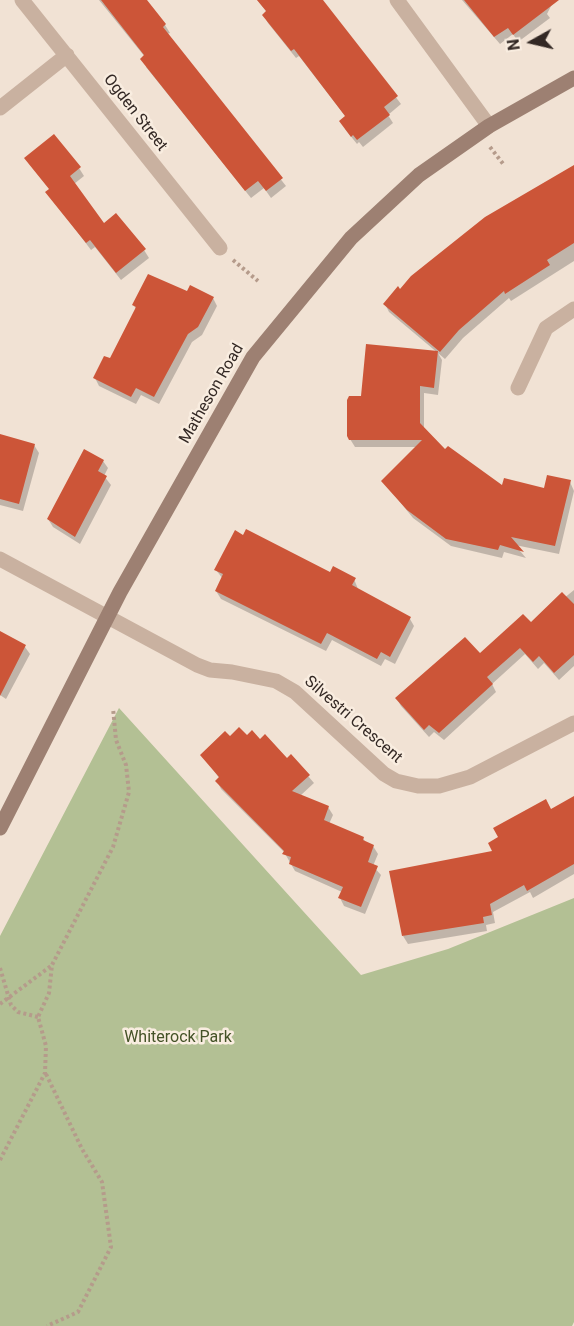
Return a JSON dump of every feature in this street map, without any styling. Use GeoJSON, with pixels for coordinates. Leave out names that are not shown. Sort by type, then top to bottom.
{"type":"FeatureCollection","features":[{"type":"Feature","properties":{"kind":"street","name":"Ogden Street"},"geometry":{"type":"LineString","coordinates":[[22,0],[220,248]]}},
{"type":"Feature","properties":{"kind":"street"},"geometry":{"type":"LineString","coordinates":[[398,0],[489,126]]}},
{"type":"Feature","properties":{"kind":"street"},"geometry":{"type":"LineString","coordinates":[[0,108],[67,55]]}},
{"type":"Feature","properties":{"kind":"street","name":"Matheson Road"},"geometry":{"type":"LineString","coordinates":[[0,828],[124,585],[252,357],[351,238],[420,175],[489,126],[574,78]]}},
{"type":"Feature","properties":{"kind":"street"},"geometry":{"type":"LineString","coordinates":[[518,388],[546,328],[574,309]]}},
{"type":"Feature","properties":{"kind":"street","name":"Silvestri Crescent"},"geometry":{"type":"LineString","coordinates":[[0,559],[210,670],[254,675],[276,681],[295,692],[384,774],[396,781],[418,786],[439,786],[470,777],[574,723]]}},
{"type":"Feature","properties":{"kind":"path"},"geometry":{"type":"LineString","coordinates":[[220,248],[258,281]]}},
{"type":"Feature","properties":{"kind":"path"},"geometry":{"type":"LineString","coordinates":[[0,1160],[45,1073],[46,1046],[38,1017],[49,993],[52,965],[113,847],[129,792],[126,765],[116,740],[112,708]]}},
{"type":"Feature","properties":{"kind":"path"},"geometry":{"type":"LineString","coordinates":[[0,1004],[52,965]]}},
{"type":"Feature","properties":{"kind":"path"},"geometry":{"type":"LineString","coordinates":[[0,968],[11,1005],[18,1012],[38,1017]]}},
{"type":"Feature","properties":{"kind":"path"},"geometry":{"type":"LineString","coordinates":[[45,1073],[82,1149],[102,1182],[111,1247],[78,1312],[47,1326]]}},
{"type":"Feature","properties":{"kind":"green space","name":"Whiterock Park"},"geometry":{"type":"Polygon","coordinates":[[[119,708],[361,975],[448,949],[574,898],[574,1322],[572,1326],[0,1326],[0,936],[119,708]]]}},
{"type":"Feature","properties":{"kind":"building"},"geometry":{"type":"Polygon","coordinates":[[[101,0],[147,0],[166,24],[163,27],[283,178],[266,191],[258,181],[245,191],[140,59],[144,55],[101,0]]]}},
{"type":"Feature","properties":{"kind":"building"},"geometry":{"type":"Polygon","coordinates":[[[257,0],[323,0],[398,96],[384,107],[390,115],[357,140],[353,135],[351,137],[339,121],[345,116],[294,49],[291,51],[262,15],[266,11],[257,0]]]}},
{"type":"Feature","properties":{"kind":"building"},"geometry":{"type":"Polygon","coordinates":[[[464,0],[559,0],[513,35],[508,28],[494,37],[464,0]]]}},
{"type":"Feature","properties":{"kind":"building"},"geometry":{"type":"Polygon","coordinates":[[[54,134],[81,167],[70,176],[104,223],[116,213],[146,249],[116,273],[90,240],[86,243],[45,192],[49,189],[24,158],[54,134]]]}},
{"type":"Feature","properties":{"kind":"building"},"geometry":{"type":"Polygon","coordinates":[[[574,165],[574,243],[547,260],[550,265],[505,294],[504,291],[459,330],[440,352],[383,304],[398,286],[400,289],[411,276],[485,217],[574,165]]]}},
{"type":"Feature","properties":{"kind":"building"},"geometry":{"type":"Polygon","coordinates":[[[148,274],[187,291],[190,285],[214,297],[198,327],[188,334],[154,397],[136,388],[131,397],[93,378],[104,356],[110,358],[136,307],[132,305],[148,274]]]}},
{"type":"Feature","properties":{"kind":"building"},"geometry":{"type":"Polygon","coordinates":[[[366,344],[438,351],[434,388],[420,386],[420,423],[445,449],[448,446],[502,485],[504,478],[544,488],[547,475],[571,480],[555,546],[511,537],[524,552],[500,545],[498,550],[446,539],[407,510],[381,481],[422,440],[349,440],[347,436],[347,400],[349,396],[361,396],[366,344]]]}},
{"type":"Feature","properties":{"kind":"building"},"geometry":{"type":"Polygon","coordinates":[[[0,434],[35,444],[19,504],[0,499],[0,434]]]}},
{"type":"Feature","properties":{"kind":"building"},"geometry":{"type":"Polygon","coordinates":[[[84,449],[104,460],[98,471],[107,476],[75,537],[47,519],[84,449]]]}},
{"type":"Feature","properties":{"kind":"building"},"geometry":{"type":"Polygon","coordinates":[[[246,529],[330,572],[333,566],[356,578],[352,585],[411,617],[390,657],[381,652],[377,659],[327,633],[321,644],[215,591],[223,574],[214,570],[235,530],[243,535],[246,529]]]}},
{"type":"Feature","properties":{"kind":"building"},"geometry":{"type":"Polygon","coordinates":[[[562,592],[574,604],[574,655],[554,673],[539,656],[533,662],[520,648],[487,677],[493,684],[439,733],[429,725],[424,730],[395,698],[465,637],[480,653],[523,614],[531,622],[562,592]]]}},
{"type":"Feature","properties":{"kind":"building"},"geometry":{"type":"Polygon","coordinates":[[[0,631],[26,645],[0,696],[0,631]]]}},
{"type":"Feature","properties":{"kind":"building"},"geometry":{"type":"Polygon","coordinates":[[[239,727],[247,735],[252,730],[260,739],[265,734],[287,758],[291,754],[310,775],[292,791],[329,806],[324,820],[364,837],[363,840],[374,845],[368,862],[378,866],[361,907],[338,898],[343,887],[289,864],[291,857],[282,854],[284,851],[215,781],[219,777],[200,755],[225,731],[230,736],[239,727]]]}},
{"type":"Feature","properties":{"kind":"building"},"geometry":{"type":"Polygon","coordinates":[[[574,796],[574,864],[527,891],[524,885],[490,904],[492,915],[483,917],[484,923],[402,936],[389,871],[492,851],[488,843],[498,837],[493,828],[546,799],[551,809],[574,796]]]}}]}
